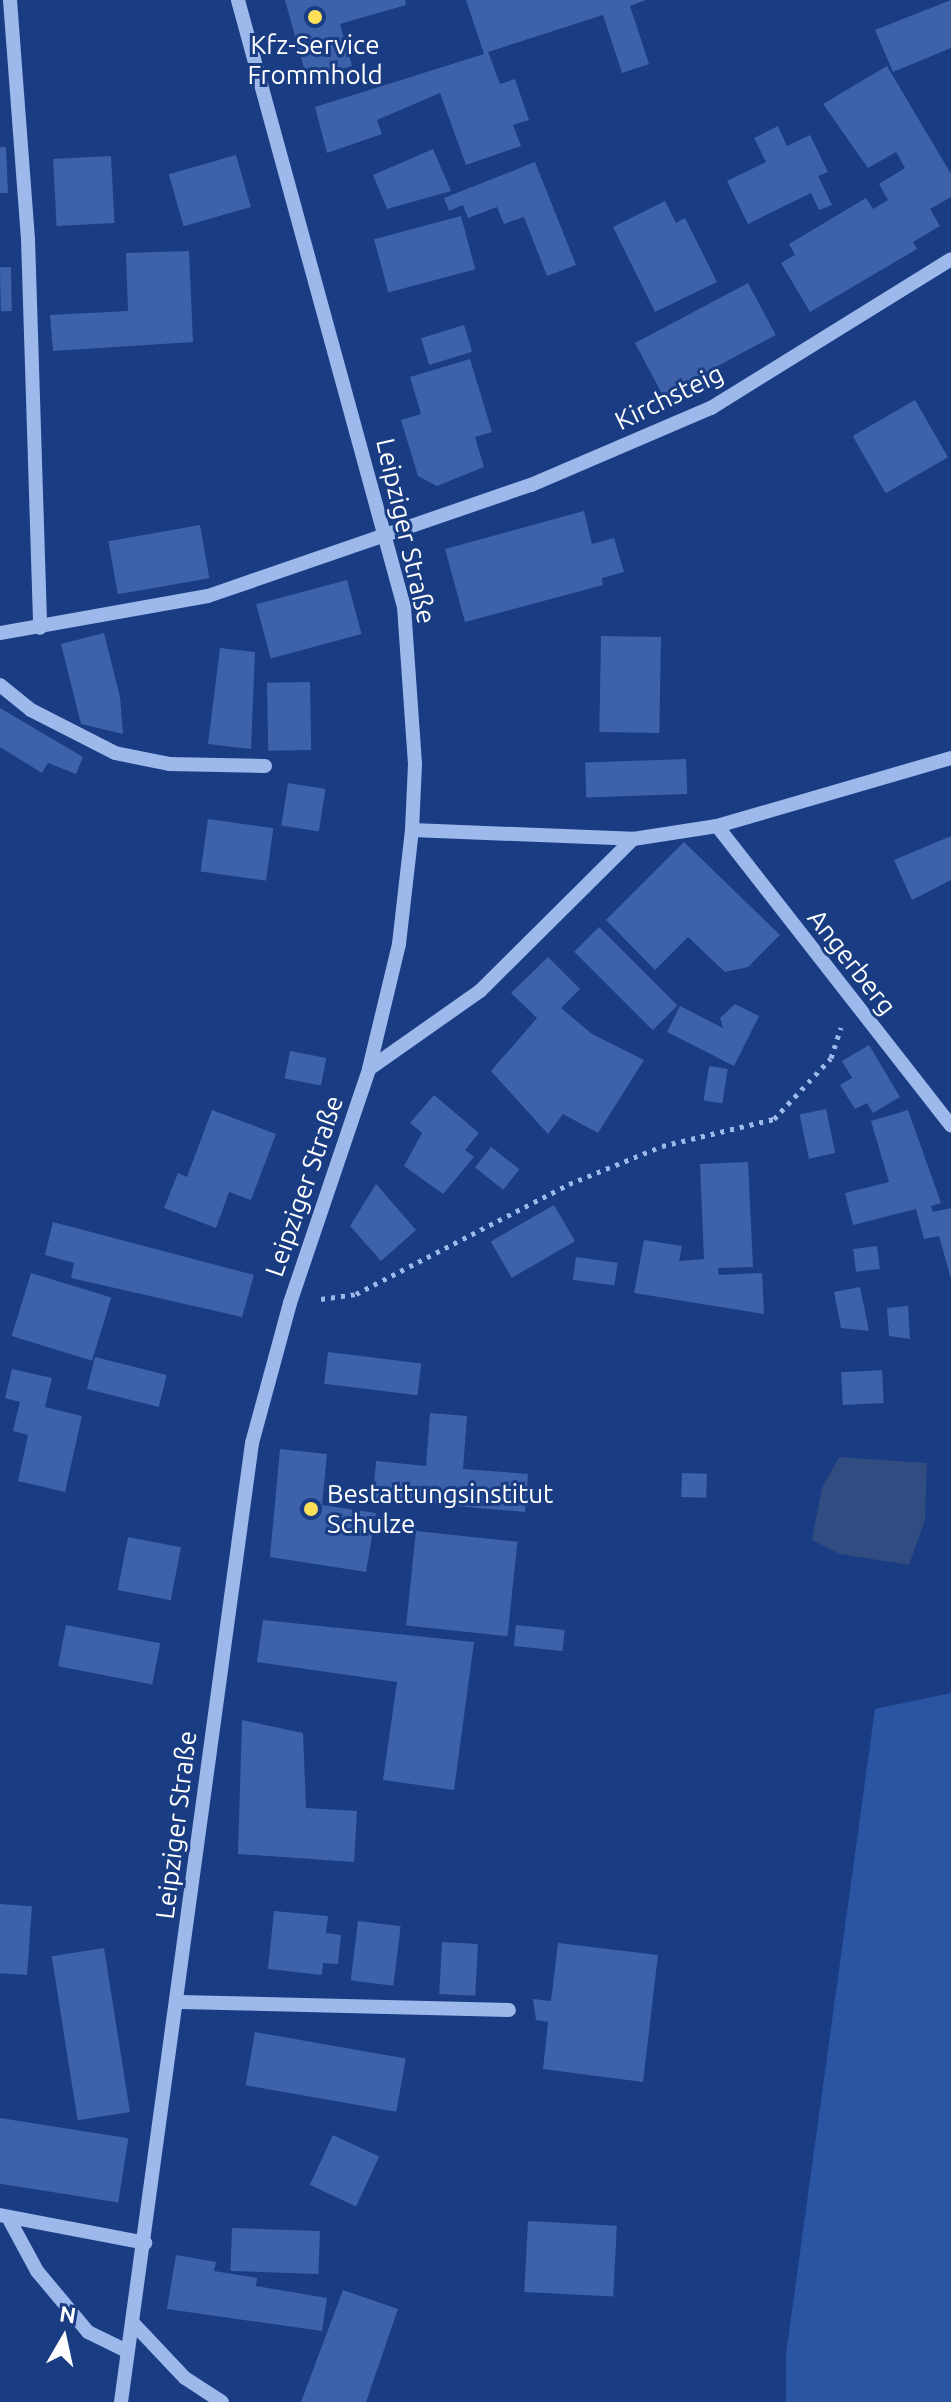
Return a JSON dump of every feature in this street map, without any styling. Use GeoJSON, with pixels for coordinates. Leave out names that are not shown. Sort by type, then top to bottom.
{"type":"FeatureCollection","features":[{"type":"Feature","properties":{"kind":"street"},"geometry":{"type":"LineString","coordinates":[[10,0],[28,239],[40,628]]}},
{"type":"Feature","properties":{"kind":"street","name":"Leipziger Straße"},"geometry":{"type":"LineString","coordinates":[[121,2402],[180,2002],[242,1500],[290,1303],[369,1069],[399,944],[412,830],[410,685],[389,538],[238,0]]}},
{"type":"Feature","properties":{"kind":"street","name":"Kirchsteig"},"geometry":{"type":"LineString","coordinates":[[0,633],[208,596],[389,538],[711,408],[951,259]]}},
{"type":"Feature","properties":{"kind":"street"},"geometry":{"type":"LineString","coordinates":[[0,685],[31,710],[115,753],[169,764],[265,766]]}},
{"type":"Feature","properties":{"kind":"street"},"geometry":{"type":"LineString","coordinates":[[412,830],[633,839],[717,826],[951,758]]}},
{"type":"Feature","properties":{"kind":"street","name":"Angerberg"},"geometry":{"type":"LineString","coordinates":[[717,826],[850,1001],[951,1125]]}},
{"type":"Feature","properties":{"kind":"street"},"geometry":{"type":"LineString","coordinates":[[369,1069],[480,991],[633,839]]}},
{"type":"Feature","properties":{"kind":"street"},"geometry":{"type":"LineString","coordinates":[[180,2002],[509,2010]]}},
{"type":"Feature","properties":{"kind":"street"},"geometry":{"type":"LineString","coordinates":[[5,2218],[145,2243]]}},
{"type":"Feature","properties":{"kind":"street"},"geometry":{"type":"LineString","coordinates":[[5,2218],[37,2271],[88,2332],[127,2351]]}},
{"type":"Feature","properties":{"kind":"street"},"geometry":{"type":"LineString","coordinates":[[132,2322],[185,2378],[222,2402]]}},
{"type":"Feature","properties":{"kind":"path"},"geometry":{"type":"LineString","coordinates":[[290,1303],[356,1294],[569,1184],[662,1146],[774,1119],[831,1058],[850,1001]]}},
{"type":"Feature","properties":{"kind":"shaded area"},"geometry":{"type":"Polygon","coordinates":[[[839,1457],[927,1463],[925,1520],[909,1565],[840,1554],[812,1540],[822,1488],[839,1457]]]}},
{"type":"Feature","properties":{"kind":"shaded area"},"geometry":{"type":"Polygon","coordinates":[[[951,1693],[951,2402],[786,2402],[786,2354],[875,1709],[951,1693]]]}},
{"type":"Feature","properties":{"kind":"building"},"geometry":{"type":"Polygon","coordinates":[[[285,0],[405,0],[406,5],[340,24],[352,66],[307,79],[285,0]]]}},
{"type":"Feature","properties":{"kind":"building"},"geometry":{"type":"Polygon","coordinates":[[[466,0],[646,0],[630,6],[649,64],[622,73],[603,15],[488,52],[500,84],[515,79],[529,120],[513,125],[521,146],[466,165],[440,93],[377,120],[382,134],[327,153],[315,107],[484,54],[466,0]]]}},
{"type":"Feature","properties":{"kind":"building"},"geometry":{"type":"Polygon","coordinates":[[[951,0],[951,48],[893,72],[875,30],[951,0]]]}},
{"type":"Feature","properties":{"kind":"building"},"geometry":{"type":"Polygon","coordinates":[[[887,66],[951,174],[951,197],[930,209],[940,226],[913,242],[917,249],[810,312],[781,263],[795,255],[789,244],[866,198],[873,209],[888,200],[879,184],[905,168],[896,152],[868,168],[823,104],[887,66]]]}},
{"type":"Feature","properties":{"kind":"building"},"geometry":{"type":"Polygon","coordinates":[[[778,126],[787,146],[810,135],[828,172],[818,176],[832,205],[819,210],[811,193],[748,224],[727,181],[766,162],[754,138],[778,126]]]}},
{"type":"Feature","properties":{"kind":"building"},"geometry":{"type":"Polygon","coordinates":[[[0,147],[6,147],[8,193],[0,193],[0,147]]]}},
{"type":"Feature","properties":{"kind":"building"},"geometry":{"type":"Polygon","coordinates":[[[433,149],[451,191],[387,209],[373,175],[433,149]]]}},
{"type":"Feature","properties":{"kind":"building"},"geometry":{"type":"Polygon","coordinates":[[[236,155],[251,207],[184,226],[169,174],[236,155]]]}},
{"type":"Feature","properties":{"kind":"building"},"geometry":{"type":"Polygon","coordinates":[[[111,156],[115,223],[57,226],[53,159],[111,156]]]}},
{"type":"Feature","properties":{"kind":"building"},"geometry":{"type":"Polygon","coordinates":[[[535,162],[576,265],[547,276],[524,217],[504,224],[497,207],[468,218],[463,205],[449,211],[444,198],[535,162]]]}},
{"type":"Feature","properties":{"kind":"building"},"geometry":{"type":"Polygon","coordinates":[[[665,201],[676,223],[685,218],[717,282],[655,312],[613,227],[665,201]]]}},
{"type":"Feature","properties":{"kind":"building"},"geometry":{"type":"Polygon","coordinates":[[[461,216],[475,269],[388,292],[374,239],[461,216]]]}},
{"type":"Feature","properties":{"kind":"building"},"geometry":{"type":"Polygon","coordinates":[[[189,251],[193,342],[53,351],[50,315],[128,311],[126,253],[189,251]]]}},
{"type":"Feature","properties":{"kind":"building"},"geometry":{"type":"Polygon","coordinates":[[[0,267],[11,267],[12,311],[1,311],[0,267]]]}},
{"type":"Feature","properties":{"kind":"building"},"geometry":{"type":"Polygon","coordinates":[[[748,283],[776,335],[663,395],[635,343],[748,283]]]}},
{"type":"Feature","properties":{"kind":"building"},"geometry":{"type":"Polygon","coordinates":[[[464,325],[472,352],[429,365],[421,338],[464,325]]]}},
{"type":"Feature","properties":{"kind":"building"},"geometry":{"type":"Polygon","coordinates":[[[470,359],[492,432],[475,437],[484,467],[437,486],[418,476],[401,420],[421,414],[410,377],[470,359]]]}},
{"type":"Feature","properties":{"kind":"building"},"geometry":{"type":"Polygon","coordinates":[[[915,400],[948,457],[886,493],[853,436],[915,400]]]}},
{"type":"Feature","properties":{"kind":"building"},"geometry":{"type":"Polygon","coordinates":[[[584,511],[592,544],[614,538],[624,572],[602,578],[603,585],[465,622],[445,549],[584,511]]]}},
{"type":"Feature","properties":{"kind":"building"},"geometry":{"type":"Polygon","coordinates":[[[200,525],[209,578],[118,594],[108,541],[200,525]]]}},
{"type":"Feature","properties":{"kind":"building"},"geometry":{"type":"Polygon","coordinates":[[[347,580],[361,634],[271,658],[256,604],[347,580]]]}},
{"type":"Feature","properties":{"kind":"building"},"geometry":{"type":"Polygon","coordinates":[[[104,633],[120,697],[123,734],[81,724],[61,644],[104,633]]]}},
{"type":"Feature","properties":{"kind":"building"},"geometry":{"type":"Polygon","coordinates":[[[601,636],[661,637],[659,733],[599,732],[601,636]]]}},
{"type":"Feature","properties":{"kind":"building"},"geometry":{"type":"Polygon","coordinates":[[[220,648],[255,652],[251,749],[208,744],[220,648]]]}},
{"type":"Feature","properties":{"kind":"building"},"geometry":{"type":"Polygon","coordinates":[[[310,682],[311,750],[268,751],[267,683],[310,682]]]}},
{"type":"Feature","properties":{"kind":"building"},"geometry":{"type":"Polygon","coordinates":[[[0,708],[83,757],[76,774],[48,763],[42,773],[0,747],[0,708]]]}},
{"type":"Feature","properties":{"kind":"building"},"geometry":{"type":"Polygon","coordinates":[[[686,759],[687,794],[586,798],[585,763],[686,759]]]}},
{"type":"Feature","properties":{"kind":"building"},"geometry":{"type":"Polygon","coordinates":[[[288,783],[326,789],[319,831],[281,825],[288,783]]]}},
{"type":"Feature","properties":{"kind":"building"},"geometry":{"type":"Polygon","coordinates":[[[208,819],[273,828],[266,881],[201,871],[208,819]]]}},
{"type":"Feature","properties":{"kind":"building"},"geometry":{"type":"Polygon","coordinates":[[[951,836],[951,880],[912,900],[894,860],[951,836]]]}},
{"type":"Feature","properties":{"kind":"building"},"geometry":{"type":"Polygon","coordinates":[[[684,842],[780,935],[748,967],[725,972],[688,937],[655,970],[606,920],[684,842]]]}},
{"type":"Feature","properties":{"kind":"building"},"geometry":{"type":"Polygon","coordinates":[[[599,927],[677,1005],[653,1030],[574,952],[599,927]]]}},
{"type":"Feature","properties":{"kind":"building"},"geometry":{"type":"Polygon","coordinates":[[[548,957],[580,989],[561,1008],[592,1034],[644,1060],[598,1133],[563,1114],[548,1134],[491,1071],[537,1018],[511,993],[548,957]]]}},
{"type":"Feature","properties":{"kind":"building"},"geometry":{"type":"Polygon","coordinates":[[[735,1004],[759,1016],[734,1066],[667,1032],[680,1006],[723,1028],[720,1018],[735,1004]]]}},
{"type":"Feature","properties":{"kind":"building"},"geometry":{"type":"Polygon","coordinates":[[[869,1045],[900,1097],[873,1113],[867,1103],[855,1109],[840,1085],[852,1078],[842,1061],[869,1045]]]}},
{"type":"Feature","properties":{"kind":"building"},"geometry":{"type":"Polygon","coordinates":[[[290,1051],[326,1058],[321,1086],[285,1078],[290,1051]]]}},
{"type":"Feature","properties":{"kind":"building"},"geometry":{"type":"Polygon","coordinates":[[[709,1066],[728,1069],[722,1104],[704,1101],[709,1066]]]}},
{"type":"Feature","properties":{"kind":"building"},"geometry":{"type":"Polygon","coordinates":[[[434,1095],[479,1133],[465,1150],[474,1157],[443,1194],[404,1166],[422,1133],[410,1123],[434,1095]]]}},
{"type":"Feature","properties":{"kind":"building"},"geometry":{"type":"Polygon","coordinates":[[[826,1109],[835,1153],[809,1159],[800,1115],[826,1109]]]}},
{"type":"Feature","properties":{"kind":"building"},"geometry":{"type":"Polygon","coordinates":[[[212,1110],[276,1134],[251,1200],[229,1192],[216,1228],[164,1208],[178,1173],[187,1177],[212,1110]]]}},
{"type":"Feature","properties":{"kind":"building"},"geometry":{"type":"Polygon","coordinates":[[[908,1110],[941,1203],[931,1206],[933,1212],[951,1208],[951,1279],[939,1236],[924,1239],[916,1209],[853,1225],[845,1193],[889,1182],[871,1121],[908,1110]]]}},
{"type":"Feature","properties":{"kind":"building"},"geometry":{"type":"Polygon","coordinates":[[[491,1147],[519,1169],[503,1190],[475,1167],[491,1147]]]}},
{"type":"Feature","properties":{"kind":"building"},"geometry":{"type":"Polygon","coordinates":[[[748,1162],[753,1267],[718,1268],[719,1275],[762,1273],[764,1314],[634,1293],[644,1240],[682,1246],[679,1261],[704,1259],[700,1164],[748,1162]]]}},
{"type":"Feature","properties":{"kind":"building"},"geometry":{"type":"Polygon","coordinates":[[[376,1184],[416,1230],[381,1261],[350,1226],[376,1184]]]}},
{"type":"Feature","properties":{"kind":"building"},"geometry":{"type":"Polygon","coordinates":[[[554,1205],[575,1241],[512,1278],[491,1242],[554,1205]]]}},
{"type":"Feature","properties":{"kind":"building"},"geometry":{"type":"Polygon","coordinates":[[[53,1222],[254,1275],[242,1317],[71,1278],[74,1263],[45,1255],[53,1222]]]}},
{"type":"Feature","properties":{"kind":"building"},"geometry":{"type":"Polygon","coordinates":[[[877,1246],[880,1269],[856,1272],[853,1249],[877,1246]]]}},
{"type":"Feature","properties":{"kind":"building"},"geometry":{"type":"Polygon","coordinates":[[[576,1257],[618,1263],[614,1286],[573,1280],[576,1257]]]}},
{"type":"Feature","properties":{"kind":"building"},"geometry":{"type":"Polygon","coordinates":[[[31,1273],[111,1298],[92,1361],[12,1336],[31,1273]]]}},
{"type":"Feature","properties":{"kind":"building"},"geometry":{"type":"Polygon","coordinates":[[[860,1287],[869,1331],[841,1328],[834,1292],[860,1287]]]}},
{"type":"Feature","properties":{"kind":"building"},"geometry":{"type":"Polygon","coordinates":[[[908,1306],[910,1339],[889,1336],[887,1308],[908,1306]]]}},
{"type":"Feature","properties":{"kind":"building"},"geometry":{"type":"Polygon","coordinates":[[[328,1352],[421,1363],[417,1395],[324,1384],[328,1352]]]}},
{"type":"Feature","properties":{"kind":"building"},"geometry":{"type":"Polygon","coordinates":[[[95,1357],[167,1375],[159,1407],[87,1389],[95,1357]]]}},
{"type":"Feature","properties":{"kind":"building"},"geometry":{"type":"Polygon","coordinates":[[[12,1369],[52,1378],[45,1407],[82,1416],[65,1492],[18,1481],[28,1435],[13,1431],[20,1402],[5,1398],[12,1369]]]}},
{"type":"Feature","properties":{"kind":"building"},"geometry":{"type":"Polygon","coordinates":[[[882,1370],[884,1403],[843,1405],[841,1372],[882,1370]]]}},
{"type":"Feature","properties":{"kind":"building"},"geometry":{"type":"Polygon","coordinates":[[[430,1413],[467,1416],[463,1469],[528,1474],[525,1512],[373,1499],[376,1461],[426,1466],[430,1413]]]}},
{"type":"Feature","properties":{"kind":"building","name":"Bestattungsinstitut Schulze"},"geometry":{"type":"Polygon","coordinates":[[[280,1449],[327,1454],[322,1505],[376,1513],[366,1572],[270,1557],[280,1449]]]}},
{"type":"Feature","properties":{"kind":"building"},"geometry":{"type":"Polygon","coordinates":[[[682,1473],[707,1474],[706,1498],[681,1497],[682,1473]]]}},
{"type":"Feature","properties":{"kind":"building"},"geometry":{"type":"Polygon","coordinates":[[[416,1531],[517,1542],[508,1636],[406,1625],[416,1531]]]}},
{"type":"Feature","properties":{"kind":"building"},"geometry":{"type":"Polygon","coordinates":[[[128,1537],[181,1547],[171,1600],[118,1590],[128,1537]]]}},
{"type":"Feature","properties":{"kind":"building"},"geometry":{"type":"Polygon","coordinates":[[[263,1620],[474,1642],[454,1790],[383,1780],[397,1682],[257,1662],[263,1620]]]}},
{"type":"Feature","properties":{"kind":"building"},"geometry":{"type":"Polygon","coordinates":[[[66,1625],[160,1643],[152,1685],[58,1666],[66,1625]]]}},
{"type":"Feature","properties":{"kind":"building"},"geometry":{"type":"Polygon","coordinates":[[[516,1625],[565,1630],[563,1651],[514,1646],[516,1625]]]}},
{"type":"Feature","properties":{"kind":"building"},"geometry":{"type":"Polygon","coordinates":[[[242,1720],[303,1733],[306,1808],[357,1811],[354,1862],[238,1854],[242,1720]]]}},
{"type":"Feature","properties":{"kind":"building"},"geometry":{"type":"Polygon","coordinates":[[[0,1904],[32,1906],[27,1975],[0,1973],[0,1904]]]}},
{"type":"Feature","properties":{"kind":"building"},"geometry":{"type":"Polygon","coordinates":[[[274,1911],[328,1916],[326,1933],[341,1935],[338,1964],[323,1963],[322,1975],[268,1969],[274,1911]]]}},
{"type":"Feature","properties":{"kind":"building"},"geometry":{"type":"Polygon","coordinates":[[[358,1921],[401,1926],[393,1986],[351,1981],[358,1921]]]}},
{"type":"Feature","properties":{"kind":"building"},"geometry":{"type":"Polygon","coordinates":[[[442,1942],[478,1944],[475,1996],[439,1994],[442,1942]]]}},
{"type":"Feature","properties":{"kind":"building"},"geometry":{"type":"Polygon","coordinates":[[[558,1943],[658,1955],[643,2082],[543,2069],[548,2022],[536,2020],[533,1999],[551,2001],[558,1943]]]}},
{"type":"Feature","properties":{"kind":"building"},"geometry":{"type":"Polygon","coordinates":[[[104,1948],[130,2112],[78,2120],[52,1956],[104,1948]]]}},
{"type":"Feature","properties":{"kind":"building"},"geometry":{"type":"Polygon","coordinates":[[[255,2032],[406,2059],[396,2112],[246,2085],[255,2032]]]}},
{"type":"Feature","properties":{"kind":"building"},"geometry":{"type":"Polygon","coordinates":[[[0,2118],[128,2138],[118,2203],[0,2184],[0,2118]]]}},
{"type":"Feature","properties":{"kind":"building"},"geometry":{"type":"Polygon","coordinates":[[[333,2135],[379,2157],[356,2206],[310,2185],[333,2135]]]}},
{"type":"Feature","properties":{"kind":"building"},"geometry":{"type":"Polygon","coordinates":[[[528,2221],[617,2226],[613,2297],[524,2292],[528,2221]]]}},
{"type":"Feature","properties":{"kind":"building"},"geometry":{"type":"Polygon","coordinates":[[[232,2228],[320,2231],[318,2274],[230,2271],[232,2228]]]}},
{"type":"Feature","properties":{"kind":"building"},"geometry":{"type":"Polygon","coordinates":[[[176,2255],[216,2262],[214,2271],[257,2278],[256,2286],[327,2298],[322,2331],[167,2309],[176,2255]]]}},
{"type":"Feature","properties":{"kind":"building"},"geometry":{"type":"Polygon","coordinates":[[[343,2290],[398,2309],[366,2402],[301,2402],[343,2290]]]}},
{"type":"Feature","properties":{"kind":"place","name":"Kfz-Service Frommhold"},"geometry":{"type":"Point","coordinates":[315,17]}},
{"type":"Feature","properties":{"kind":"place","name":"Bestattungsinstitut Schulze"},"geometry":{"type":"Point","coordinates":[311,1509]}}]}
